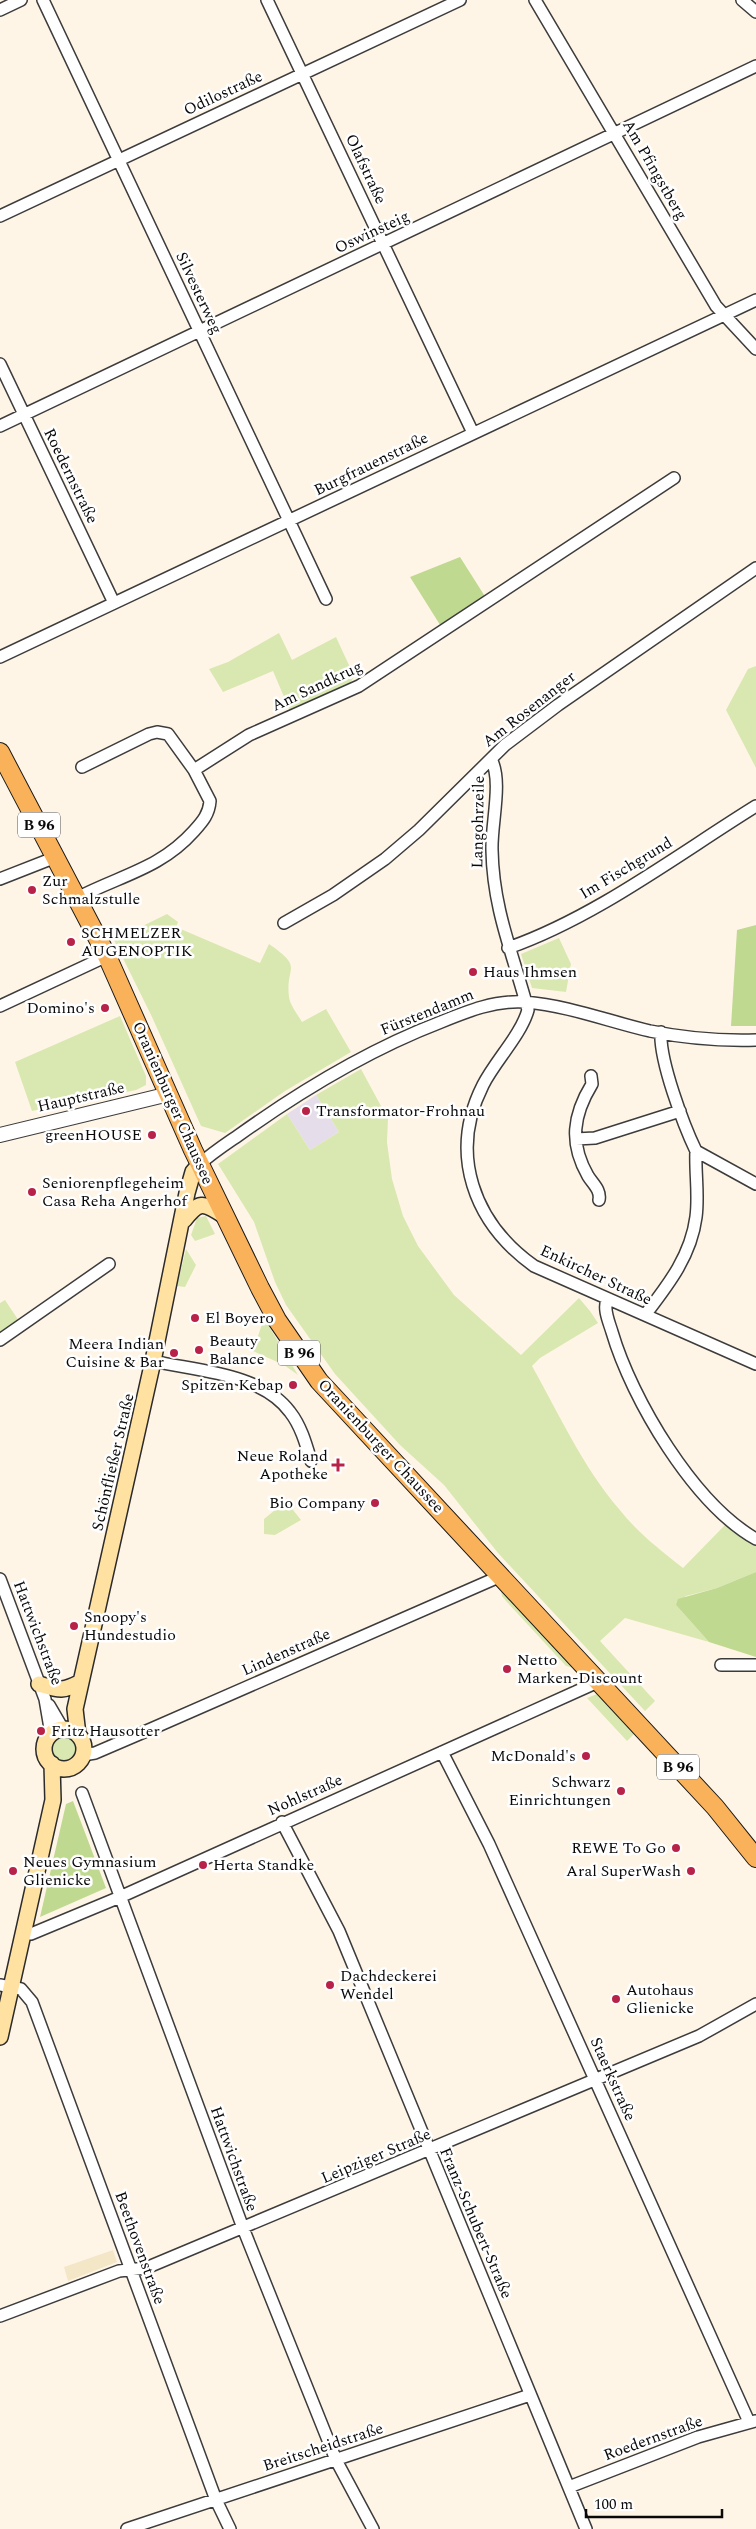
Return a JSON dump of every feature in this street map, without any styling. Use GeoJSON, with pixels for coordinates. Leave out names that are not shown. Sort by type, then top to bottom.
{"type":"FeatureCollection","features":[{"type":"Feature","properties":{"kind":"main road","name":"Oranienburger Chaussee"},"geometry":{"type":"LineString","coordinates":[[0,752],[107,956],[223,1215],[277,1320],[319,1380],[719,1811],[756,1858]]}},
{"type":"Feature","properties":{"kind":"main road","name":"Schönfließer Straße"},"geometry":{"type":"LineString","coordinates":[[64,1732],[75,1709],[193,1172],[200,1164]]}},
{"type":"Feature","properties":{"kind":"main road"},"geometry":{"type":"LineString","coordinates":[[183,1222],[193,1209],[201,1205],[210,1206],[223,1215]]}},
{"type":"Feature","properties":{"kind":"main road"},"geometry":{"type":"LineString","coordinates":[[39,1684],[57,1690],[66,1690],[81,1682]]}},
{"type":"Feature","properties":{"kind":"main road"},"geometry":{"type":"LineString","coordinates":[[64,1732],[84,1744],[83,1755],[76,1765],[59,1766],[45,1751],[46,1742],[64,1732]]}},
{"type":"Feature","properties":{"kind":"main road"},"geometry":{"type":"LineString","coordinates":[[0,2037],[6,1986],[22,1933],[54,1796],[59,1766]]}},
{"type":"Feature","properties":{"kind":"street"},"geometry":{"type":"LineString","coordinates":[[0,10],[21,0]]}},
{"type":"Feature","properties":{"kind":"street","name":"Silvesterweg"},"geometry":{"type":"LineString","coordinates":[[43,0],[326,599]]}},
{"type":"Feature","properties":{"kind":"street","name":"Olafstraße"},"geometry":{"type":"LineString","coordinates":[[267,0],[473,433]]}},
{"type":"Feature","properties":{"kind":"street","name":"Odilostraße"},"geometry":{"type":"LineString","coordinates":[[0,216],[460,0]]}},
{"type":"Feature","properties":{"kind":"street","name":"Am Pfingstberg"},"geometry":{"type":"LineString","coordinates":[[535,0],[724,316],[756,349]]}},
{"type":"Feature","properties":{"kind":"street"},"geometry":{"type":"LineString","coordinates":[[742,0],[756,12]]}},
{"type":"Feature","properties":{"kind":"street","name":"Oswinsteig"},"geometry":{"type":"LineString","coordinates":[[0,426],[756,66]]}},
{"type":"Feature","properties":{"kind":"street","name":"Burgfrauenstraße"},"geometry":{"type":"LineString","coordinates":[[0,657],[290,522],[473,433],[756,300]]}},
{"type":"Feature","properties":{"kind":"street","name":"Roedernstraße"},"geometry":{"type":"LineString","coordinates":[[0,364],[114,603]]}},
{"type":"Feature","properties":{"kind":"street","name":"Am Sandkrug"},"geometry":{"type":"LineString","coordinates":[[194,770],[248,735],[359,686],[674,478]]}},
{"type":"Feature","properties":{"kind":"street","name":"Am Rosenanger"},"geometry":{"type":"LineString","coordinates":[[284,923],[340,891],[385,859],[419,830],[505,745],[558,705],[756,568]]}},
{"type":"Feature","properties":{"kind":"street"},"geometry":{"type":"LineString","coordinates":[[78,898],[161,860],[180,846],[206,818],[210,801],[194,770],[168,734],[157,732],[82,767]]}},
{"type":"Feature","properties":{"kind":"street","name":"Langohrzeile"},"geometry":{"type":"LineString","coordinates":[[491,759],[495,766],[496,780],[492,848],[493,880],[500,920],[526,1002]]}},
{"type":"Feature","properties":{"kind":"street","name":"Im Fischgrund"},"geometry":{"type":"LineString","coordinates":[[508,948],[562,924],[611,898],[756,806]]}},
{"type":"Feature","properties":{"kind":"street"},"geometry":{"type":"LineString","coordinates":[[0,879],[56,857]]}},
{"type":"Feature","properties":{"kind":"street"},"geometry":{"type":"LineString","coordinates":[[0,1006],[107,956]]}},
{"type":"Feature","properties":{"kind":"street","name":"Fürstendamm"},"geometry":{"type":"LineString","coordinates":[[200,1164],[281,1105],[380,1049],[427,1027],[477,1008],[513,1002],[526,1002],[573,1008],[660,1032],[726,1040],[756,1040]]}},
{"type":"Feature","properties":{"kind":"street","name":"Enkircher Straße"},"geometry":{"type":"LineString","coordinates":[[526,1002],[526,1015],[483,1086],[475,1103],[468,1128],[467,1153],[470,1177],[486,1217],[500,1236],[518,1254],[534,1266],[607,1300],[756,1364]]}},
{"type":"Feature","properties":{"kind":"street"},"geometry":{"type":"LineString","coordinates":[[645,1315],[680,1267],[690,1242],[696,1218],[696,1152],[680,1111],[661,1045],[660,1032]]}},
{"type":"Feature","properties":{"kind":"street"},"geometry":{"type":"LineString","coordinates":[[591,1076],[592,1084],[580,1104],[576,1123],[576,1139],[584,1168],[599,1192],[599,1200]]}},
{"type":"Feature","properties":{"kind":"street","name":"Hauptstraße"},"geometry":{"type":"LineString","coordinates":[[0,1135],[169,1094]]}},
{"type":"Feature","properties":{"kind":"street"},"geometry":{"type":"LineString","coordinates":[[576,1139],[595,1138],[680,1111]]}},
{"type":"Feature","properties":{"kind":"street"},"geometry":{"type":"LineString","coordinates":[[696,1152],[756,1184]]}},
{"type":"Feature","properties":{"kind":"street"},"geometry":{"type":"LineString","coordinates":[[0,1340],[109,1264]]}},
{"type":"Feature","properties":{"kind":"street"},"geometry":{"type":"LineString","coordinates":[[607,1300],[604,1305],[626,1373],[642,1403],[681,1464],[705,1496],[731,1522],[756,1539]]}},
{"type":"Feature","properties":{"kind":"street"},"geometry":{"type":"LineString","coordinates":[[153,1361],[239,1380],[275,1396],[291,1414],[311,1461]]}},
{"type":"Feature","properties":{"kind":"street","name":"Lindenstraße"},"geometry":{"type":"LineString","coordinates":[[83,1755],[95,1753],[160,1725],[494,1578],[500,1573]]}},
{"type":"Feature","properties":{"kind":"street","name":"Hattwichstraße"},"geometry":{"type":"LineString","coordinates":[[0,1579],[45,1699],[64,1732]]}},
{"type":"Feature","properties":{"kind":"street"},"geometry":{"type":"LineString","coordinates":[[720,1665],[756,1665]]}},
{"type":"Feature","properties":{"kind":"street","name":"Nohlstraße"},"geometry":{"type":"LineString","coordinates":[[22,1933],[34,1932],[120,1897],[282,1822],[591,1685],[598,1680]]}},
{"type":"Feature","properties":{"kind":"street","name":"Staerkstraße"},"geometry":{"type":"LineString","coordinates":[[442,1752],[489,1844],[752,2421]]}},
{"type":"Feature","properties":{"kind":"street","name":"Hattwichstraße"},"geometry":{"type":"LineString","coordinates":[[82,1793],[243,2228],[336,2460],[373,2529]]}},
{"type":"Feature","properties":{"kind":"street","name":"Franz-Schubert-Straße"},"geometry":{"type":"LineString","coordinates":[[282,1822],[340,1931],[586,2529]]}},
{"type":"Feature","properties":{"kind":"street","name":"Beethovenstraße"},"geometry":{"type":"LineString","coordinates":[[6,1986],[20,1989],[32,2002],[216,2500],[230,2529]]}},
{"type":"Feature","properties":{"kind":"street","name":"Leipziger Straße"},"geometry":{"type":"LineString","coordinates":[[0,2316],[119,2271],[146,2268],[243,2228],[699,2036],[756,2004]]}},
{"type":"Feature","properties":{"kind":"street","name":"Breitscheidstraße"},"geometry":{"type":"LineString","coordinates":[[127,2529],[530,2396]]}},
{"type":"Feature","properties":{"kind":"street","name":"Roedernstraße"},"geometry":{"type":"LineString","coordinates":[[569,2487],[698,2437],[752,2421]]}},
{"type":"Feature","properties":{"kind":"shaded area"},"geometry":{"type":"Polygon","coordinates":[[[316,1095],[339,1132],[310,1150],[287,1114],[316,1095]]]}},
{"type":"Feature","properties":{"kind":"shaded area"},"geometry":{"type":"Polygon","coordinates":[[[113,2250],[117,2262],[68,2281],[64,2267],[113,2250]]]}},
{"type":"Feature","properties":{"kind":"green space"},"geometry":{"type":"Polygon","coordinates":[[[460,557],[486,598],[442,628],[410,577],[460,557]]]}},
{"type":"Feature","properties":{"kind":"green space"},"geometry":{"type":"Polygon","coordinates":[[[279,633],[292,660],[336,637],[354,676],[350,684],[290,711],[273,671],[223,692],[209,669],[228,662],[279,633]]]}},
{"type":"Feature","properties":{"kind":"green space"},"geometry":{"type":"Polygon","coordinates":[[[756,666],[756,768],[726,710],[748,669],[756,666]]]}},
{"type":"Feature","properties":{"kind":"green space"},"geometry":{"type":"Polygon","coordinates":[[[167,914],[178,922],[176,927],[260,963],[269,944],[280,952],[290,963],[289,997],[292,1007],[302,1022],[326,1009],[351,1052],[285,1091],[225,1133],[201,1126],[152,1017],[114,940],[167,914]]]}},
{"type":"Feature","properties":{"kind":"green space"},"geometry":{"type":"Polygon","coordinates":[[[756,925],[756,1026],[731,1026],[737,930],[756,925]]]}},
{"type":"Feature","properties":{"kind":"green space"},"geometry":{"type":"Polygon","coordinates":[[[559,938],[571,964],[566,992],[532,988],[521,954],[559,938]]]}},
{"type":"Feature","properties":{"kind":"green space"},"geometry":{"type":"Polygon","coordinates":[[[120,1016],[146,1076],[146,1085],[136,1090],[32,1111],[15,1062],[120,1016]]]}},
{"type":"Feature","properties":{"kind":"green space"},"geometry":{"type":"Polygon","coordinates":[[[361,1069],[388,1119],[387,1142],[392,1179],[403,1216],[418,1246],[454,1295],[521,1355],[579,1298],[598,1323],[540,1358],[532,1366],[583,1458],[619,1509],[641,1533],[683,1568],[725,1525],[756,1545],[756,1572],[717,1588],[686,1596],[676,1605],[709,1642],[625,1618],[600,1641],[655,1701],[645,1711],[498,1553],[444,1485],[400,1445],[335,1374],[286,1305],[275,1282],[254,1222],[218,1164],[287,1114],[310,1150],[339,1132],[316,1095],[361,1069]]]}},
{"type":"Feature","properties":{"kind":"green space"},"geometry":{"type":"Polygon","coordinates":[[[206,1216],[215,1234],[195,1241],[191,1235],[197,1218],[206,1216]]]}},
{"type":"Feature","properties":{"kind":"green space"},"geometry":{"type":"Polygon","coordinates":[[[186,1249],[196,1265],[185,1287],[177,1286],[186,1249]]]}},
{"type":"Feature","properties":{"kind":"green space"},"geometry":{"type":"Polygon","coordinates":[[[5,1300],[19,1321],[0,1336],[0,1303],[5,1300]]]}},
{"type":"Feature","properties":{"kind":"green space"},"geometry":{"type":"Polygon","coordinates":[[[261,1313],[298,1375],[284,1365],[253,1351],[263,1321],[259,1318],[261,1313]]]}},
{"type":"Feature","properties":{"kind":"green space"},"geometry":{"type":"Polygon","coordinates":[[[286,1501],[301,1520],[275,1535],[264,1534],[264,1519],[286,1501]]]}},
{"type":"Feature","properties":{"kind":"green space"},"geometry":{"type":"Polygon","coordinates":[[[756,1572],[756,1657],[709,1642],[676,1605],[678,1599],[717,1588],[756,1572]]]}},
{"type":"Feature","properties":{"kind":"green space"},"geometry":{"type":"Polygon","coordinates":[[[500,1585],[583,1670],[566,1666],[506,1601],[502,1596],[500,1585]]]}},
{"type":"Feature","properties":{"kind":"green space"},"geometry":{"type":"Polygon","coordinates":[[[597,1694],[634,1734],[627,1741],[587,1698],[597,1694]]]}},
{"type":"Feature","properties":{"kind":"green space"},"geometry":{"type":"Polygon","coordinates":[[[65,1734],[71,1735],[79,1743],[79,1755],[71,1763],[65,1764],[59,1763],[51,1755],[50,1749],[51,1743],[59,1735],[65,1734]]]}},
{"type":"Feature","properties":{"kind":"green space"},"geometry":{"type":"Polygon","coordinates":[[[73,1801],[106,1888],[40,1917],[66,1804],[73,1801]]]}},
{"type":"Feature","properties":{"kind":"place","name":"Zur Schmalzstulle"},"geometry":{"type":"Point","coordinates":[32,890]}},
{"type":"Feature","properties":{"kind":"place","name":"SCHMELZER AUGENOPTIK"},"geometry":{"type":"Point","coordinates":[71,942]}},
{"type":"Feature","properties":{"kind":"place","name":"Haus Ihmsen"},"geometry":{"type":"Point","coordinates":[473,972]}},
{"type":"Feature","properties":{"kind":"place","name":"Domino's"},"geometry":{"type":"Point","coordinates":[105,1008]}},
{"type":"Feature","properties":{"kind":"place","name":"Transformator-Frohnau"},"geometry":{"type":"Point","coordinates":[306,1111]}},
{"type":"Feature","properties":{"kind":"place","name":"greenHOUSE"},"geometry":{"type":"Point","coordinates":[152,1135]}},
{"type":"Feature","properties":{"kind":"place","name":"Seniorenpflegeheim Casa Reha Angerhof"},"geometry":{"type":"Point","coordinates":[32,1192]}},
{"type":"Feature","properties":{"kind":"place","name":"El Boyero"},"geometry":{"type":"Point","coordinates":[195,1318]}},
{"type":"Feature","properties":{"kind":"place","name":"Beauty Balance"},"geometry":{"type":"Point","coordinates":[199,1350]}},
{"type":"Feature","properties":{"kind":"place","name":"Meera Indian Cuisine & Bar"},"geometry":{"type":"Point","coordinates":[174,1353]}},
{"type":"Feature","properties":{"kind":"place","name":"Spitzen Kebap"},"geometry":{"type":"Point","coordinates":[293,1385]}},
{"type":"Feature","properties":{"kind":"place","name":"Neue Roland Apotheke"},"geometry":{"type":"Point","coordinates":[338,1465]}},
{"type":"Feature","properties":{"kind":"place","name":"Bio Company"},"geometry":{"type":"Point","coordinates":[375,1503]}},
{"type":"Feature","properties":{"kind":"place","name":"Snoopy's Hundestudio"},"geometry":{"type":"Point","coordinates":[74,1626]}},
{"type":"Feature","properties":{"kind":"place","name":"Netto Marken-Discount"},"geometry":{"type":"Point","coordinates":[507,1669]}},
{"type":"Feature","properties":{"kind":"place","name":"Fritz Hausotter"},"geometry":{"type":"Point","coordinates":[41,1731]}},
{"type":"Feature","properties":{"kind":"place","name":"McDonald's"},"geometry":{"type":"Point","coordinates":[586,1756]}},
{"type":"Feature","properties":{"kind":"place","name":"Schwarz Einrichtungen"},"geometry":{"type":"Point","coordinates":[621,1791]}},
{"type":"Feature","properties":{"kind":"place","name":"REWE To Go"},"geometry":{"type":"Point","coordinates":[676,1848]}},
{"type":"Feature","properties":{"kind":"place","name":"Herta Standke"},"geometry":{"type":"Point","coordinates":[203,1865]}},
{"type":"Feature","properties":{"kind":"place","name":"Neues Gymnasium Glienicke"},"geometry":{"type":"Point","coordinates":[13,1871]}},
{"type":"Feature","properties":{"kind":"place","name":"Aral SuperWash"},"geometry":{"type":"Point","coordinates":[691,1871]}},
{"type":"Feature","properties":{"kind":"place","name":"Dachdeckerei Wendel"},"geometry":{"type":"Point","coordinates":[330,1985]}},
{"type":"Feature","properties":{"kind":"place","name":"Autohaus Glienicke"},"geometry":{"type":"Point","coordinates":[616,1999]}}]}
